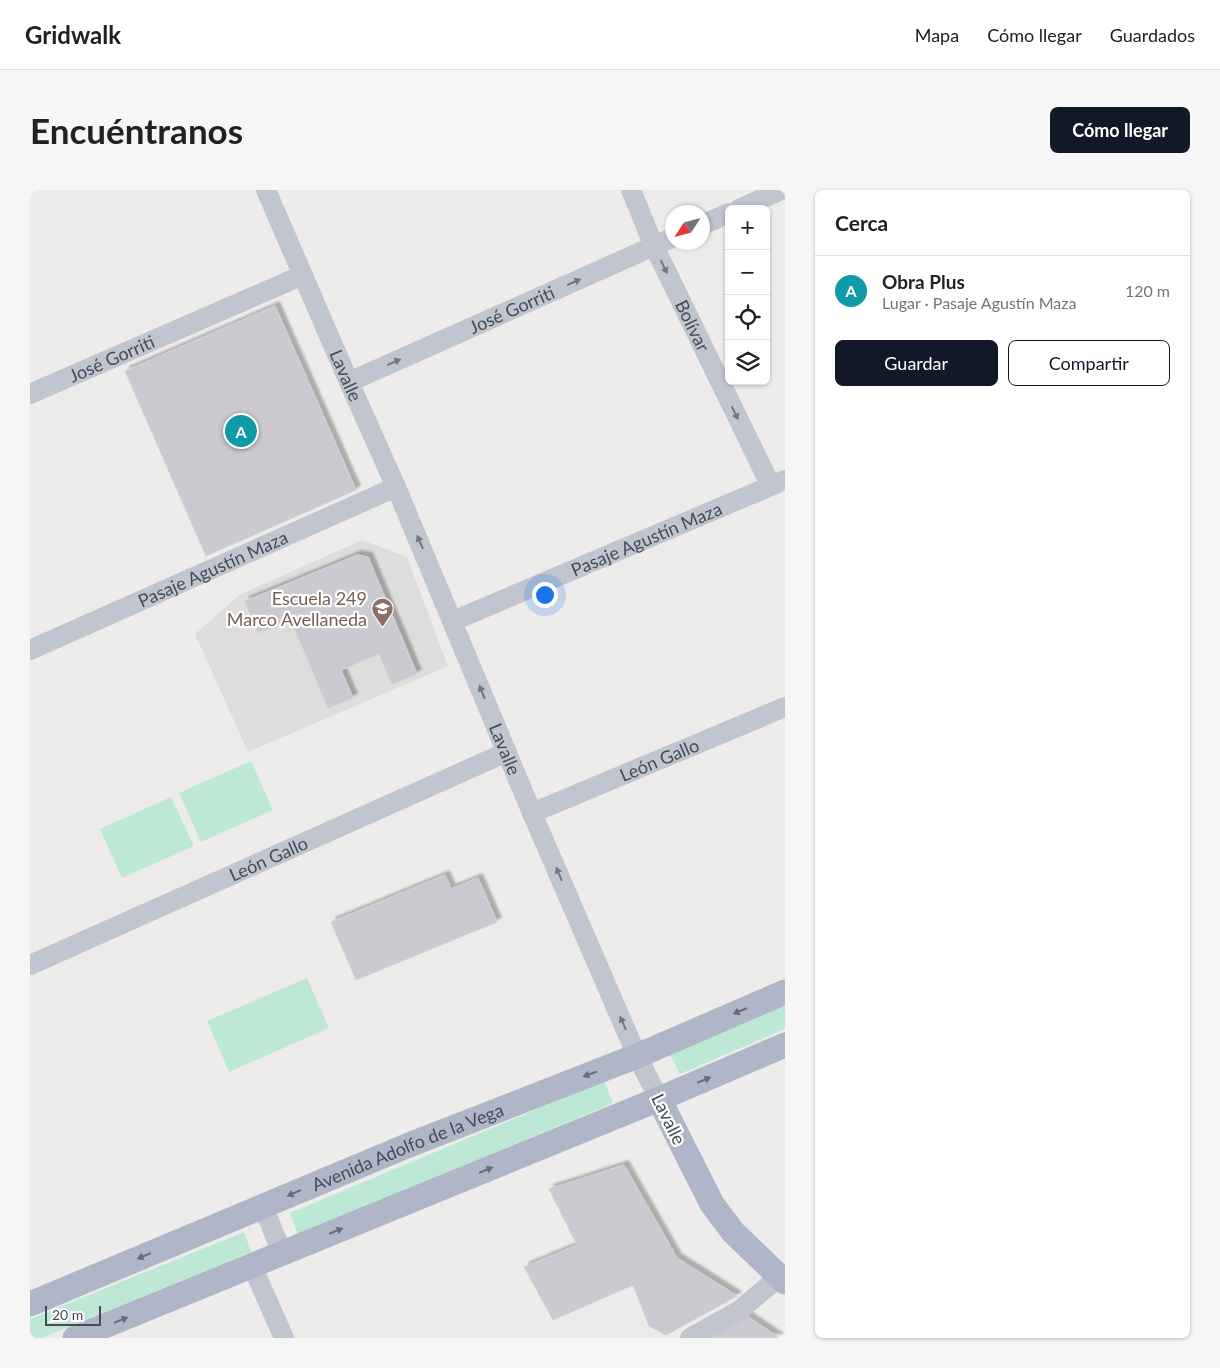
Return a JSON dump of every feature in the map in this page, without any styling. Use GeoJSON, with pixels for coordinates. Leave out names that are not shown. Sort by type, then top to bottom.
{"type":"FeatureCollection","features":[{"type":"Feature","properties":{"kind":"main road","name":"Avenida Adolfo de la Vega"},"geometry":{"type":"LineString","coordinates":[[30,1304],[409,1145],[637,1056],[785,992]]}},
{"type":"Feature","properties":{"kind":"main road"},"geometry":{"type":"LineString","coordinates":[[76,1338],[659,1099],[785,1045]]}},
{"type":"Feature","properties":{"kind":"main road","name":"Lavalle"},"geometry":{"type":"LineString","coordinates":[[659,1099],[712,1204],[733,1232],[782,1279]]}},
{"type":"Feature","properties":{"kind":"street","name":"Lavalle"},"geometry":{"type":"LineString","coordinates":[[266,190],[396,487],[532,813],[637,1056],[659,1099]]}},
{"type":"Feature","properties":{"kind":"street","name":"Bolívar"},"geometry":{"type":"LineString","coordinates":[[631,190],[663,242],[778,483]]}},
{"type":"Feature","properties":{"kind":"street"},"geometry":{"type":"LineString","coordinates":[[748,205],[781,190]]}},
{"type":"Feature","properties":{"kind":"street"},"geometry":{"type":"LineString","coordinates":[[710,221],[725,215]]}},
{"type":"Feature","properties":{"kind":"street","name":"José Gorriti"},"geometry":{"type":"LineString","coordinates":[[349,382],[663,242]]}},
{"type":"Feature","properties":{"kind":"street","name":"José Gorriti"},"geometry":{"type":"LineString","coordinates":[[30,394],[303,275]]}},
{"type":"Feature","properties":{"kind":"street","name":"Pasaje Agustín Maza"},"geometry":{"type":"LineString","coordinates":[[453,622],[778,483]]}},
{"type":"Feature","properties":{"kind":"street","name":"Pasaje Agustín Maza"},"geometry":{"type":"LineString","coordinates":[[30,650],[396,487]]}},
{"type":"Feature","properties":{"kind":"street","name":"León Gallo"},"geometry":{"type":"LineString","coordinates":[[532,813],[785,707]]}},
{"type":"Feature","properties":{"kind":"street","name":"León Gallo"},"geometry":{"type":"LineString","coordinates":[[30,964],[507,752]]}},
{"type":"Feature","properties":{"kind":"street"},"geometry":{"type":"LineString","coordinates":[[262,1206],[282,1253]]}},
{"type":"Feature","properties":{"kind":"street"},"geometry":{"type":"LineString","coordinates":[[252,1266],[284,1338]]}},
{"type":"Feature","properties":{"kind":"street"},"geometry":{"type":"LineString","coordinates":[[690,1338],[740,1310],[782,1279]]}},
{"type":"Feature","properties":{"kind":"shaded area"},"geometry":{"type":"Polygon","coordinates":[[[362,540],[407,557],[448,666],[248,752],[195,634],[241,594],[362,540]]]}},
{"type":"Feature","properties":{"kind":"green space"},"geometry":{"type":"Polygon","coordinates":[[[251,761],[273,810],[201,842],[179,793],[251,761]]]}},
{"type":"Feature","properties":{"kind":"green space"},"geometry":{"type":"Polygon","coordinates":[[[171,797],[194,846],[122,878],[100,829],[171,797]]]}},
{"type":"Feature","properties":{"kind":"green space"},"geometry":{"type":"Polygon","coordinates":[[[307,978],[329,1028],[229,1072],[207,1021],[307,978]]]}},
{"type":"Feature","properties":{"kind":"green space"},"geometry":{"type":"Polygon","coordinates":[[[785,1002],[785,1029],[680,1074],[668,1051],[785,1002]]]}},
{"type":"Feature","properties":{"kind":"green space"},"geometry":{"type":"Polygon","coordinates":[[[604,1081],[613,1103],[298,1235],[290,1213],[604,1081]]]}},
{"type":"Feature","properties":{"kind":"green space"},"geometry":{"type":"Polygon","coordinates":[[[244,1232],[251,1252],[42,1338],[30,1338],[30,1319],[244,1232]]]}},
{"type":"Feature","properties":{"kind":"building"},"geometry":{"type":"Polygon","coordinates":[[[275,306],[356,490],[206,556],[125,371],[275,306]]]}},
{"type":"Feature","properties":{"kind":"building"},"geometry":{"type":"Polygon","coordinates":[[[357,555],[368,557],[417,674],[392,684],[379,654],[341,670],[353,698],[328,708],[291,620],[258,633],[245,601],[357,555]]]}},
{"type":"Feature","properties":{"kind":"building"},"geometry":{"type":"Polygon","coordinates":[[[445,875],[451,889],[478,878],[497,922],[356,980],[331,922],[445,875]]]}},
{"type":"Feature","properties":{"kind":"building"},"geometry":{"type":"Polygon","coordinates":[[[624,1165],[677,1258],[737,1296],[666,1335],[649,1326],[633,1285],[553,1320],[524,1267],[577,1245],[549,1189],[624,1165]]]}},
{"type":"Feature","properties":{"kind":"building"},"geometry":{"type":"Polygon","coordinates":[[[744,1314],[779,1338],[704,1338],[744,1314]]]}},
{"type":"Feature","properties":{"kind":"place","name":"Obra Plus"},"geometry":{"type":"Point","coordinates":[241,431]}},
{"type":"Feature","properties":{"kind":"place","name":"Escuela 249 Marco Avellaneda"},"geometry":{"type":"Point","coordinates":[383,627]}}]}
